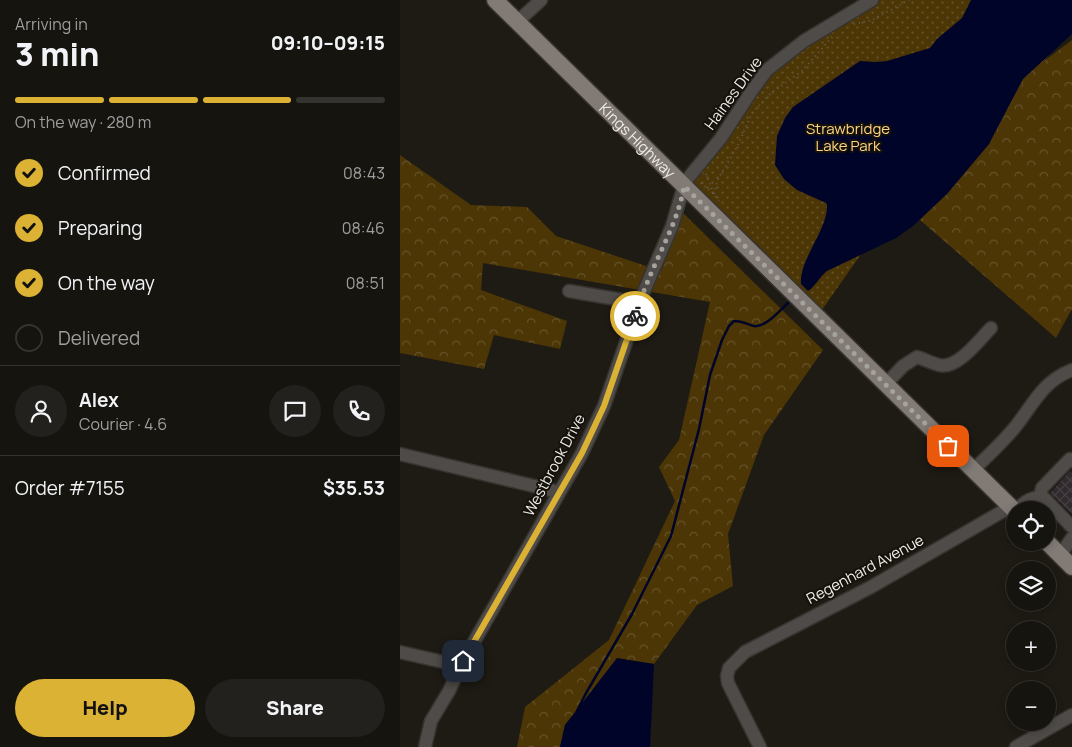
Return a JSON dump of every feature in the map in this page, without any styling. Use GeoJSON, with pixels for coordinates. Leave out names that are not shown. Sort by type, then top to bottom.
{"type":"FeatureCollection","features":[{"type":"Feature","properties":{"kind":"main road","name":"Kings Highway"},"geometry":{"type":"LineString","coordinates":[[495,0],[1006,502]]}},
{"type":"Feature","properties":{"kind":"main road"},"geometry":{"type":"LineString","coordinates":[[1055,551],[1072,567]]}},
{"type":"Feature","properties":{"kind":"street"},"geometry":{"type":"LineString","coordinates":[[517,22],[540,0]]}},
{"type":"Feature","properties":{"kind":"street","name":"Haines Drive"},"geometry":{"type":"LineString","coordinates":[[684,186],[685,182],[729,128],[767,70],[804,41],[872,0]]}},
{"type":"Feature","properties":{"kind":"street","name":"Westbrook Drive"},"geometry":{"type":"LineString","coordinates":[[425,747],[431,721],[449,692],[460,666],[582,453],[604,406],[640,303],[672,226],[684,186]]}},
{"type":"Feature","properties":{"kind":"street"},"geometry":{"type":"LineString","coordinates":[[569,291],[640,303]]}},
{"type":"Feature","properties":{"kind":"street"},"geometry":{"type":"LineString","coordinates":[[886,384],[903,366],[917,357],[940,366],[950,366],[960,360],[991,328]]}},
{"type":"Feature","properties":{"kind":"street"},"geometry":{"type":"LineString","coordinates":[[974,470],[1014,428],[1045,387],[1052,380],[1072,370]]}},
{"type":"Feature","properties":{"kind":"street"},"geometry":{"type":"LineString","coordinates":[[400,454],[559,492]]}},
{"type":"Feature","properties":{"kind":"street"},"geometry":{"type":"LineString","coordinates":[[1072,461],[1070,458],[1042,488],[1040,497],[1045,499],[1072,527]]}},
{"type":"Feature","properties":{"kind":"street","name":"Regenhard Avenue"},"geometry":{"type":"LineString","coordinates":[[1027,501],[1040,497]]}},
{"type":"Feature","properties":{"kind":"street","name":"Regenhard Avenue"},"geometry":{"type":"LineString","coordinates":[[760,747],[728,683],[729,668],[745,652],[804,620],[872,587],[1006,514]]}},
{"type":"Feature","properties":{"kind":"street"},"geometry":{"type":"LineString","coordinates":[[1060,556],[1072,538]]}},
{"type":"Feature","properties":{"kind":"street"},"geometry":{"type":"LineString","coordinates":[[400,652],[460,666]]}},
{"type":"Feature","properties":{"kind":"street"},"geometry":{"type":"LineString","coordinates":[[1017,747],[1072,715]]}},
{"type":"Feature","properties":{"kind":"path"},"geometry":{"type":"LineString","coordinates":[[850,25],[872,20],[909,0]]}},
{"type":"Feature","properties":{"kind":"path"},"geometry":{"type":"LineString","coordinates":[[714,194],[718,179],[738,145],[752,112],[771,92],[801,72],[837,32]]}},
{"type":"Feature","properties":{"kind":"path"},"geometry":{"type":"LineString","coordinates":[[706,174],[719,202]]}},
{"type":"Feature","properties":{"kind":"path"},"geometry":{"type":"LineString","coordinates":[[701,183],[714,194]]}},
{"type":"Feature","properties":{"kind":"green space","name":"Strawbridge Lake Park"},"geometry":{"type":"Polygon","coordinates":[[[874,0],[1072,0],[1066,33],[1030,79],[995,136],[957,177],[873,237],[817,317],[685,182],[778,60],[874,0]]]}},
{"type":"Feature","properties":{"kind":"green space"},"geometry":{"type":"Polygon","coordinates":[[[1072,40],[1072,309],[1056,338],[920,220],[989,144],[1028,73],[1072,40]]]}},
{"type":"Feature","properties":{"kind":"green space"},"geometry":{"type":"Polygon","coordinates":[[[400,155],[471,205],[527,207],[556,236],[661,271],[678,208],[823,350],[764,435],[728,534],[733,586],[697,605],[654,664],[617,659],[565,725],[560,747],[517,747],[525,707],[609,640],[675,501],[659,467],[679,440],[710,302],[483,263],[481,290],[567,321],[560,349],[494,335],[484,369],[400,353],[400,155]]]}},
{"type":"Feature","properties":{"kind":"water","name":"Strawbridge Lake Park"},"geometry":{"type":"Polygon","coordinates":[[[971,0],[1072,0],[1072,34],[1023,79],[989,144],[947,194],[913,226],[896,238],[827,271],[808,291],[801,284],[802,274],[804,265],[823,224],[827,205],[797,190],[784,179],[775,165],[777,136],[785,118],[793,107],[860,61],[887,61],[930,48],[937,39],[962,18],[971,0]]]}},
{"type":"Feature","properties":{"kind":"water"},"geometry":{"type":"Polygon","coordinates":[[[617,658],[654,664],[650,747],[560,747],[565,725],[617,658]]]}},
{"type":"Feature","properties":{"kind":"building"},"geometry":{"type":"Polygon","coordinates":[[[1070,471],[1072,473],[1072,514],[1050,493],[1070,471]]]}},
{"type":"Feature","properties":{"kind":"waterway"},"geometry":{"type":"LineString","coordinates":[[577,711],[632,614],[671,536],[699,429],[710,375],[729,326],[734,321],[754,326],[764,324],[791,300]]}},
{"type":"Feature","properties":{"kind":"way so far"},"geometry":{"type":"LineString","coordinates":[[635,316],[672,226],[684,186],[948,446]]}},
{"type":"Feature","properties":{"kind":"route"},"geometry":{"type":"LineString","coordinates":[[463,661],[567,476],[582,453],[604,406],[635,316]]}}]}
